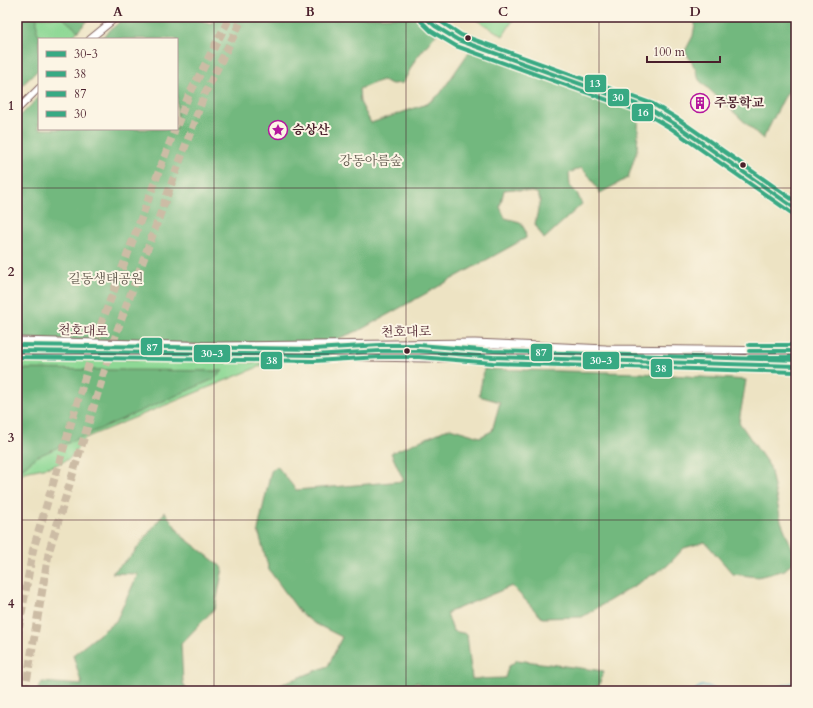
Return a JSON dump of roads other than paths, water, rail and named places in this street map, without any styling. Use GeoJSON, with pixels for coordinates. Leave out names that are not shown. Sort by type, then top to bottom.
{"type":"FeatureCollection","features":[{"type":"Feature","properties":{"kind":"main road"},"geometry":{"type":"LineString","coordinates":[[91,38],[117,17]]}},
{"type":"Feature","properties":{"kind":"main road"},"geometry":{"type":"LineString","coordinates":[[424,17],[435,26],[458,40],[656,111],[796,209]]}},
{"type":"Feature","properties":{"kind":"main road"},"geometry":{"type":"LineString","coordinates":[[17,110],[38,89]]}},
{"type":"Feature","properties":{"kind":"main road","name":"천호대로"},"geometry":{"type":"LineString","coordinates":[[17,341],[220,346],[475,344],[606,349],[796,351]]}},
{"type":"Feature","properties":{"kind":"main road","name":"천호대로"},"geometry":{"type":"LineString","coordinates":[[17,351],[425,358],[560,358],[796,366]]}},
{"type":"Feature","properties":{"kind":"waterway"},"geometry":{"type":"LineString","coordinates":[[763,691],[796,682]]}},
{"type":"Feature","properties":{"kind":"waterway"},"geometry":{"type":"LineString","coordinates":[[694,691],[703,686],[711,687],[717,691]]}},
{"type":"Feature","properties":{"kind":"tunnel"},"geometry":{"type":"LineString","coordinates":[[178,122],[188,97],[230,17]]}},
{"type":"Feature","properties":{"kind":"tunnel"},"geometry":{"type":"LineString","coordinates":[[25,691],[49,551],[117,331],[205,93],[243,17]]}},
{"type":"Feature","properties":{"kind":"tunnel"},"geometry":{"type":"LineString","coordinates":[[17,638],[33,550],[100,327],[175,130]]}},
{"type":"Feature","properties":{"kind":"place","name":"주몽학교"},"geometry":{"type":"Point","coordinates":[700,103]}},
{"type":"Feature","properties":{"kind":"place","name":"승상산"},"geometry":{"type":"Point","coordinates":[278,130]}},
{"type":"Feature","properties":{"kind":"park label","name":"강동아름숲"},"geometry":{"type":"Point","coordinates":[371,161]}},
{"type":"Feature","properties":{"kind":"park label","name":"길동생태공원"},"geometry":{"type":"Point","coordinates":[106,279]}}]}
